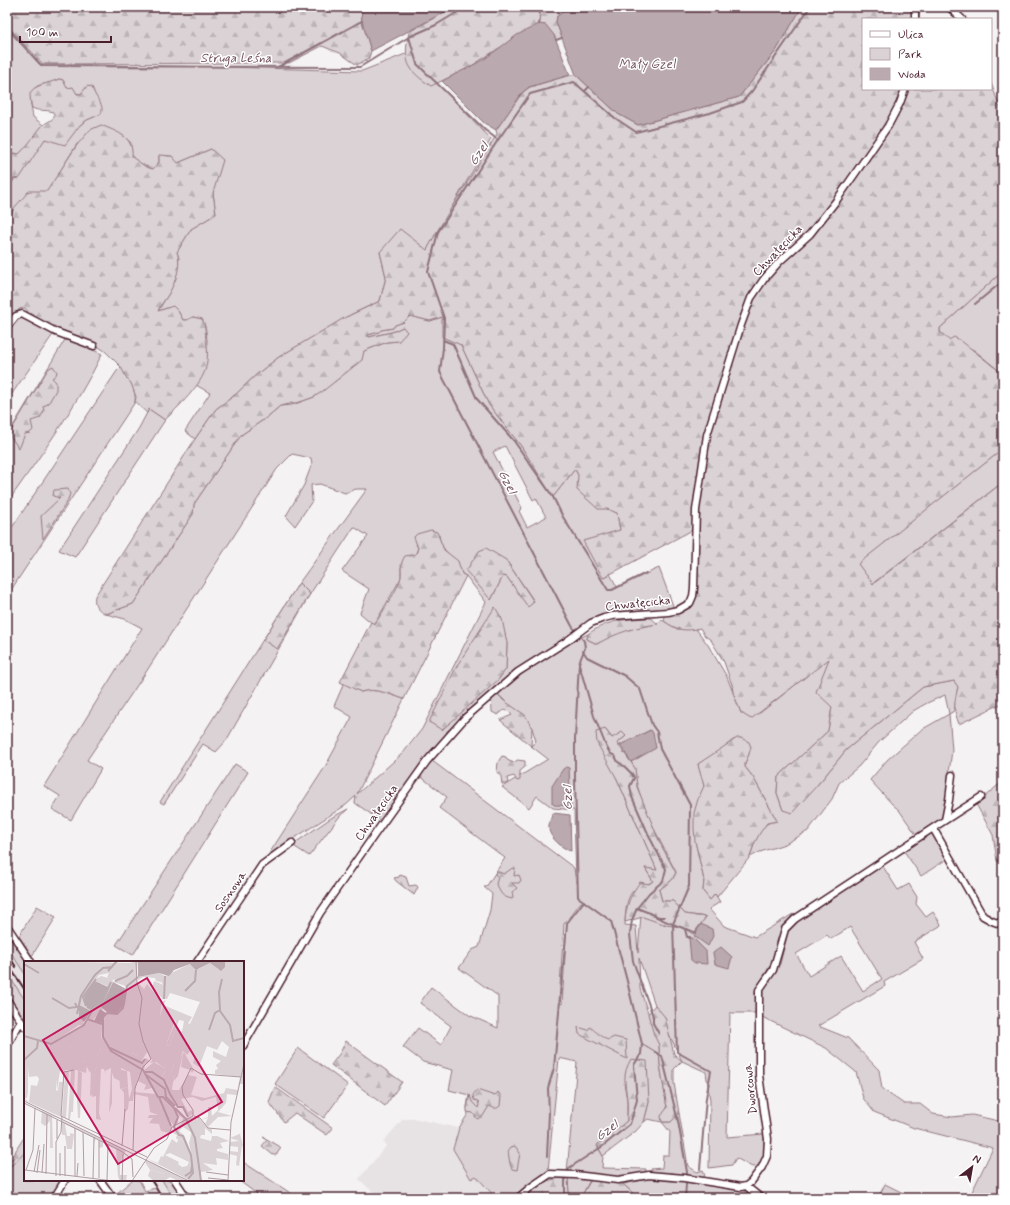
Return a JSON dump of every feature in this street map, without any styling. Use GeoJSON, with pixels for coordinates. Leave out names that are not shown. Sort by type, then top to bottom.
{"type":"FeatureCollection","features":[{"type":"Feature","properties":{"kind":"street"},"geometry":{"type":"LineString","coordinates":[[915,7],[915,18]]}},
{"type":"Feature","properties":{"kind":"street"},"geometry":{"type":"LineString","coordinates":[[949,7],[961,18]]}},
{"type":"Feature","properties":{"kind":"street","name":"Chwałęcicka"},"geometry":{"type":"LineString","coordinates":[[244,1044],[320,913],[374,834],[431,756],[464,718],[507,680],[558,647],[594,621],[630,614],[678,610],[687,606],[692,600],[694,588],[696,510],[707,435],[741,325],[752,298],[764,279],[779,262],[810,234],[836,201],[888,126],[905,90]]}},
{"type":"Feature","properties":{"kind":"street"},"geometry":{"type":"LineString","coordinates":[[7,327],[16,316],[22,314],[56,332],[94,346]]}},
{"type":"Feature","properties":{"kind":"street"},"geometry":{"type":"LineString","coordinates":[[945,820],[952,775]]}},
{"type":"Feature","properties":{"kind":"street","name":"Dworcowa"},"geometry":{"type":"LineString","coordinates":[[746,1186],[752,1182],[767,1156],[768,1139],[759,1075],[759,990],[773,970],[785,929],[794,919],[981,797]]}},
{"type":"Feature","properties":{"kind":"street"},"geometry":{"type":"LineString","coordinates":[[933,828],[983,916],[1003,925]]}},
{"type":"Feature","properties":{"kind":"street","name":"Sosnowa"},"geometry":{"type":"LineString","coordinates":[[198,961],[262,865],[292,843]]}},
{"type":"Feature","properties":{"kind":"street"},"geometry":{"type":"LineString","coordinates":[[7,926],[30,961]]}},
{"type":"Feature","properties":{"kind":"street"},"geometry":{"type":"LineString","coordinates":[[7,1000],[23,1024],[7,1046]]}},
{"type":"Feature","properties":{"kind":"street"},"geometry":{"type":"LineString","coordinates":[[518,1198],[550,1174],[618,1180],[649,1175],[686,1178],[736,1186],[746,1186],[761,1198]]}},
{"type":"Feature","properties":{"kind":"street"},"geometry":{"type":"LineString","coordinates":[[54,1198],[64,1181]]}},
{"type":"Feature","properties":{"kind":"street"},"geometry":{"type":"LineString","coordinates":[[101,1181],[113,1198]]}},
{"type":"Feature","properties":{"kind":"street"},"geometry":{"type":"LineString","coordinates":[[176,1181],[187,1198]]}},
{"type":"Feature","properties":{"kind":"shaded area"},"geometry":{"type":"Polygon","coordinates":[[[7,947],[24,972],[24,998],[7,973],[7,947]]]}},
{"type":"Feature","properties":{"kind":"shaded area"},"geometry":{"type":"Polygon","coordinates":[[[403,1119],[417,1119],[459,1128],[453,1149],[471,1178],[476,1175],[495,1198],[381,1198],[372,1191],[359,1179],[387,1145],[383,1142],[403,1119]]]}},
{"type":"Feature","properties":{"kind":"shaded area"},"geometry":{"type":"Polygon","coordinates":[[[151,1181],[163,1181],[173,1198],[161,1198],[151,1181]]]}},
{"type":"Feature","properties":{"kind":"green space"},"geometry":{"type":"Polygon","coordinates":[[[7,7],[361,7],[362,21],[371,51],[369,58],[357,65],[340,53],[322,46],[289,63],[43,64],[7,25],[7,7]]]}},
{"type":"Feature","properties":{"kind":"green space"},"geometry":{"type":"Polygon","coordinates":[[[454,7],[570,7],[557,16],[556,22],[562,38],[556,40],[554,35],[499,48],[467,69],[431,86],[416,75],[408,64],[406,50],[409,32],[454,7]]]}},
{"type":"Feature","properties":{"kind":"green space"},"geometry":{"type":"Polygon","coordinates":[[[802,7],[915,7],[920,11],[919,18],[862,18],[862,90],[992,90],[992,86],[1003,116],[1003,271],[940,328],[940,332],[949,340],[954,337],[960,340],[1003,374],[1003,449],[858,564],[873,584],[998,486],[1003,491],[1003,703],[959,724],[955,706],[958,687],[954,681],[923,687],[846,750],[792,813],[783,810],[777,793],[778,777],[828,731],[832,707],[816,692],[829,659],[751,719],[741,713],[724,662],[711,640],[705,636],[700,628],[685,630],[664,621],[665,616],[684,610],[691,603],[696,528],[603,578],[583,541],[620,530],[617,513],[607,509],[598,509],[577,490],[578,475],[575,469],[553,497],[521,446],[489,405],[461,345],[442,337],[442,317],[430,321],[410,316],[404,322],[395,325],[393,328],[381,330],[368,335],[369,337],[392,332],[403,327],[407,332],[399,341],[387,342],[364,351],[362,360],[323,391],[314,397],[300,402],[280,406],[266,418],[241,435],[194,504],[193,514],[133,604],[106,614],[98,609],[95,605],[95,596],[195,439],[216,409],[235,395],[257,374],[279,357],[344,318],[380,301],[386,277],[380,252],[400,229],[427,250],[497,134],[496,130],[522,93],[530,87],[570,75],[576,75],[618,114],[638,125],[739,97],[776,51],[802,7]]]}},
{"type":"Feature","properties":{"kind":"green space"},"geometry":{"type":"Polygon","coordinates":[[[7,29],[39,64],[362,71],[408,53],[491,139],[427,250],[380,252],[386,277],[380,301],[352,314],[279,357],[216,409],[195,439],[185,431],[210,393],[196,385],[200,379],[205,362],[207,343],[205,326],[202,319],[193,317],[183,320],[178,311],[167,308],[158,311],[176,278],[179,258],[177,252],[191,229],[216,214],[213,193],[211,149],[178,163],[159,156],[159,162],[153,169],[141,164],[133,158],[131,153],[131,143],[124,136],[77,144],[47,192],[14,208],[7,223],[7,189],[45,139],[80,125],[101,114],[93,89],[85,89],[81,94],[75,93],[68,88],[63,80],[59,79],[36,87],[30,98],[33,117],[43,125],[27,147],[19,154],[13,153],[7,162],[7,29]]]}},
{"type":"Feature","properties":{"kind":"green space"},"geometry":{"type":"Polygon","coordinates":[[[59,79],[63,80],[67,88],[73,87],[77,94],[81,94],[87,86],[92,87],[101,105],[101,114],[80,125],[65,145],[45,139],[19,179],[14,178],[7,189],[7,162],[13,153],[19,154],[42,126],[55,116],[53,112],[32,108],[31,91],[38,86],[59,79]]]}},
{"type":"Feature","properties":{"kind":"green space"},"geometry":{"type":"Polygon","coordinates":[[[101,125],[127,139],[132,150],[132,157],[146,167],[153,169],[159,162],[159,155],[172,156],[178,163],[211,149],[223,160],[213,193],[216,214],[191,229],[177,252],[179,263],[175,280],[158,311],[173,306],[183,320],[193,317],[202,319],[205,327],[207,350],[206,367],[200,381],[182,403],[165,420],[149,409],[147,413],[135,402],[136,397],[131,383],[127,379],[121,367],[105,351],[94,344],[66,335],[28,314],[25,308],[19,309],[19,313],[7,327],[7,310],[9,307],[7,306],[7,224],[14,208],[29,191],[47,191],[77,145],[90,130],[101,125]]]}},
{"type":"Feature","properties":{"kind":"green space"},"geometry":{"type":"Polygon","coordinates":[[[1003,271],[1003,374],[974,350],[949,340],[940,332],[940,328],[1003,271]]]}},
{"type":"Feature","properties":{"kind":"green space"},"geometry":{"type":"Polygon","coordinates":[[[410,316],[430,321],[442,317],[461,345],[489,405],[521,446],[553,497],[575,469],[578,475],[607,509],[617,513],[620,530],[604,578],[610,574],[617,587],[659,568],[675,611],[597,619],[521,666],[446,732],[448,734],[438,745],[381,821],[355,803],[356,796],[346,805],[290,841],[265,860],[325,767],[352,717],[334,706],[344,683],[361,692],[372,690],[404,699],[357,794],[403,753],[422,729],[486,602],[466,576],[462,574],[457,563],[443,548],[439,535],[416,544],[418,548],[415,555],[405,557],[401,568],[401,578],[374,625],[360,613],[369,589],[342,571],[368,536],[354,527],[310,594],[226,741],[216,752],[203,744],[164,804],[160,802],[299,583],[367,489],[356,489],[345,493],[320,484],[311,485],[312,501],[295,526],[286,516],[304,485],[312,464],[311,458],[292,454],[277,469],[146,672],[87,760],[101,769],[71,820],[52,809],[60,796],[44,786],[142,628],[125,619],[106,614],[133,604],[193,514],[194,504],[241,435],[266,418],[280,406],[292,405],[314,397],[342,376],[364,351],[387,342],[399,341],[403,327],[392,332],[369,337],[368,335],[381,330],[393,328],[395,325],[404,322],[410,316]],[[505,446],[493,452],[522,508],[519,511],[527,527],[546,517],[536,498],[533,500],[505,446]],[[506,560],[491,600],[503,576],[507,577],[517,590],[534,601],[506,560]],[[507,643],[440,703],[429,723],[498,680],[506,669],[507,643]]]}},
{"type":"Feature","properties":{"kind":"green space"},"geometry":{"type":"Polygon","coordinates":[[[19,317],[54,333],[7,401],[7,335],[19,317]]]}},
{"type":"Feature","properties":{"kind":"green space"},"geometry":{"type":"Polygon","coordinates":[[[66,338],[102,354],[69,412],[7,503],[7,436],[66,338]]]}},
{"type":"Feature","properties":{"kind":"green space"},"geometry":{"type":"Polygon","coordinates":[[[53,366],[57,372],[52,378],[56,382],[56,390],[48,404],[43,406],[44,411],[40,418],[31,421],[33,430],[30,433],[25,434],[19,449],[9,434],[48,369],[53,366]]]}},
{"type":"Feature","properties":{"kind":"green space"},"geometry":{"type":"Polygon","coordinates":[[[121,367],[129,379],[135,393],[135,402],[7,596],[7,535],[121,367]]]}},
{"type":"Feature","properties":{"kind":"green space"},"geometry":{"type":"Polygon","coordinates":[[[149,409],[165,420],[75,557],[59,550],[139,428],[149,409]]]}},
{"type":"Feature","properties":{"kind":"green space"},"geometry":{"type":"Polygon","coordinates":[[[1003,449],[1003,482],[872,584],[857,564],[1003,449]]]}},
{"type":"Feature","properties":{"kind":"green space"},"geometry":{"type":"Polygon","coordinates":[[[68,489],[70,494],[67,502],[43,539],[41,516],[60,498],[53,496],[54,490],[68,489]]]}},
{"type":"Feature","properties":{"kind":"green space"},"geometry":{"type":"Polygon","coordinates":[[[431,530],[437,532],[444,550],[458,561],[462,574],[466,576],[404,699],[372,690],[361,692],[340,682],[371,622],[375,624],[397,588],[401,577],[402,562],[405,556],[416,554],[418,548],[414,537],[417,534],[431,530]]]}},
{"type":"Feature","properties":{"kind":"green space"},"geometry":{"type":"Polygon","coordinates":[[[486,548],[506,560],[534,602],[528,607],[507,577],[503,576],[491,600],[466,571],[479,551],[486,548]]]}},
{"type":"Feature","properties":{"kind":"green space"},"geometry":{"type":"Polygon","coordinates":[[[299,583],[310,594],[277,649],[263,640],[299,583]]]}},
{"type":"Feature","properties":{"kind":"green space"},"geometry":{"type":"Polygon","coordinates":[[[495,607],[502,619],[507,643],[506,669],[498,680],[442,730],[429,722],[458,664],[495,607]]]}},
{"type":"Feature","properties":{"kind":"green space"},"geometry":{"type":"Polygon","coordinates":[[[651,618],[658,624],[626,631],[597,644],[587,639],[588,634],[603,625],[618,621],[651,618]]]}},
{"type":"Feature","properties":{"kind":"green space"},"geometry":{"type":"Polygon","coordinates":[[[662,620],[677,629],[696,629],[708,645],[727,677],[741,713],[760,713],[829,658],[832,707],[828,731],[778,777],[777,793],[783,810],[820,782],[846,750],[923,687],[954,681],[958,686],[954,711],[949,714],[945,695],[913,711],[879,742],[859,766],[839,783],[832,799],[808,831],[785,844],[760,852],[750,857],[756,839],[761,830],[768,823],[777,821],[753,777],[745,767],[749,754],[741,738],[733,740],[718,752],[698,764],[704,786],[696,845],[704,880],[703,891],[710,900],[715,894],[720,902],[709,909],[724,926],[755,937],[793,914],[785,927],[773,960],[755,992],[755,1013],[730,1013],[727,1137],[764,1134],[764,1154],[758,1166],[752,1167],[736,1158],[732,1165],[709,1168],[710,1100],[706,1072],[682,1061],[655,1005],[639,958],[640,989],[659,1045],[660,1064],[667,1108],[662,1122],[648,1119],[644,1122],[649,1102],[647,1076],[624,1083],[627,1100],[627,1121],[597,1146],[603,1156],[602,1168],[646,1169],[645,1174],[619,1178],[567,1172],[577,1062],[559,1058],[548,1171],[511,1198],[496,1198],[476,1176],[471,1179],[453,1149],[459,1128],[468,1114],[467,1107],[469,1095],[449,1090],[453,1070],[423,1062],[403,1047],[418,1028],[441,1045],[451,1026],[420,1003],[431,987],[469,1015],[498,1028],[498,996],[459,968],[472,950],[479,947],[490,910],[492,894],[484,887],[486,887],[505,858],[439,808],[447,797],[420,776],[431,760],[574,868],[576,883],[574,810],[553,808],[537,796],[529,808],[502,787],[548,759],[531,746],[536,741],[532,728],[498,694],[527,670],[577,639],[588,634],[587,639],[597,644],[621,631],[658,623],[662,620]],[[605,729],[614,772],[657,870],[645,868],[653,881],[633,891],[627,902],[625,925],[636,926],[638,953],[641,915],[695,932],[706,917],[685,914],[673,901],[662,901],[659,890],[672,880],[676,872],[646,810],[631,762],[655,748],[650,730],[619,746],[617,743],[626,736],[612,738],[605,729]],[[581,902],[564,924],[559,1002],[562,1004],[567,923],[583,903],[581,902]]]}},
{"type":"Feature","properties":{"kind":"green space"},"geometry":{"type":"Polygon","coordinates":[[[498,694],[503,700],[525,715],[532,728],[531,746],[500,720],[512,715],[508,711],[504,710],[498,715],[492,712],[492,700],[498,694]]]}},
{"type":"Feature","properties":{"kind":"green space"},"geometry":{"type":"Polygon","coordinates":[[[949,714],[952,750],[943,818],[917,836],[899,810],[870,780],[887,760],[921,730],[949,714]]]}},
{"type":"Feature","properties":{"kind":"green space"},"geometry":{"type":"Polygon","coordinates":[[[605,729],[612,738],[622,732],[626,736],[617,743],[635,768],[637,787],[660,843],[676,873],[672,880],[659,890],[662,901],[673,901],[685,914],[706,917],[693,934],[682,927],[666,925],[643,917],[625,922],[629,901],[640,882],[649,884],[653,881],[645,868],[657,870],[617,779],[597,743],[596,732],[605,729]]]}},
{"type":"Feature","properties":{"kind":"green space"},"geometry":{"type":"Polygon","coordinates":[[[737,738],[741,738],[749,742],[751,747],[745,767],[753,777],[777,821],[767,823],[754,844],[750,857],[717,897],[715,894],[710,900],[703,891],[704,880],[695,841],[694,813],[704,786],[698,764],[737,738]]]}},
{"type":"Feature","properties":{"kind":"green space"},"geometry":{"type":"Polygon","coordinates":[[[502,756],[514,763],[517,760],[525,761],[525,767],[520,771],[520,780],[517,781],[514,776],[507,778],[508,782],[506,784],[502,784],[501,777],[497,772],[498,762],[502,756]]]}},
{"type":"Feature","properties":{"kind":"green space"},"geometry":{"type":"Polygon","coordinates":[[[235,764],[248,772],[133,955],[116,945],[235,764]]]}},
{"type":"Feature","properties":{"kind":"green space"},"geometry":{"type":"Polygon","coordinates":[[[1003,781],[1003,863],[997,861],[993,835],[976,804],[1003,781]]]}},
{"type":"Feature","properties":{"kind":"green space"},"geometry":{"type":"Polygon","coordinates":[[[348,809],[340,816],[309,856],[292,845],[331,818],[348,809]]]}},
{"type":"Feature","properties":{"kind":"green space"},"geometry":{"type":"Polygon","coordinates":[[[930,833],[935,836],[947,859],[921,876],[904,851],[930,833]]]}},
{"type":"Feature","properties":{"kind":"green space"},"geometry":{"type":"Polygon","coordinates":[[[882,865],[898,890],[909,884],[917,897],[916,904],[926,917],[933,912],[941,924],[914,942],[923,959],[884,982],[885,986],[818,1026],[848,1038],[879,1070],[882,1089],[904,1104],[920,1104],[933,1114],[952,1117],[972,1115],[1003,1122],[1003,1198],[969,1198],[993,1148],[914,1128],[874,1112],[863,1098],[856,1072],[826,1048],[760,1016],[760,994],[765,984],[780,964],[788,932],[800,918],[882,865]],[[850,927],[831,939],[827,935],[796,954],[809,976],[841,956],[863,991],[882,979],[850,927]]]}},
{"type":"Feature","properties":{"kind":"green space"},"geometry":{"type":"Polygon","coordinates":[[[515,868],[514,876],[519,875],[521,880],[519,883],[512,883],[517,888],[512,892],[512,899],[503,896],[496,884],[498,877],[495,874],[496,871],[504,874],[515,868]]]}},
{"type":"Feature","properties":{"kind":"green space"},"geometry":{"type":"Polygon","coordinates":[[[400,875],[406,877],[409,886],[416,885],[418,887],[414,895],[396,881],[394,878],[399,877],[400,875]]]}},
{"type":"Feature","properties":{"kind":"green space"},"geometry":{"type":"Polygon","coordinates":[[[37,906],[56,917],[32,956],[19,936],[37,906]]]}},
{"type":"Feature","properties":{"kind":"green space"},"geometry":{"type":"Polygon","coordinates":[[[7,933],[26,961],[24,961],[24,972],[7,947],[7,933]]]}},
{"type":"Feature","properties":{"kind":"green space"},"geometry":{"type":"Polygon","coordinates":[[[7,973],[24,998],[24,1022],[7,996],[7,973]]]}},
{"type":"Feature","properties":{"kind":"green space"},"geometry":{"type":"Polygon","coordinates":[[[655,1005],[665,1017],[674,1054],[682,1061],[674,1069],[674,1083],[679,1113],[671,1122],[662,1122],[661,1116],[667,1108],[660,1064],[659,1045],[654,1035],[648,1014],[655,1005]]]}},
{"type":"Feature","properties":{"kind":"green space"},"geometry":{"type":"Polygon","coordinates":[[[578,1027],[588,1030],[590,1027],[608,1040],[614,1037],[626,1040],[627,1059],[579,1034],[578,1027]]]}},
{"type":"Feature","properties":{"kind":"green space"},"geometry":{"type":"Polygon","coordinates":[[[346,1041],[402,1082],[385,1106],[331,1065],[340,1053],[346,1041]]]}},
{"type":"Feature","properties":{"kind":"green space"},"geometry":{"type":"Polygon","coordinates":[[[298,1048],[348,1085],[324,1118],[275,1084],[298,1048]]]}},
{"type":"Feature","properties":{"kind":"green space"},"geometry":{"type":"Polygon","coordinates":[[[631,1059],[647,1061],[649,1102],[644,1122],[636,1131],[603,1156],[597,1145],[627,1121],[625,1074],[631,1059]]]}},
{"type":"Feature","properties":{"kind":"green space"},"geometry":{"type":"Polygon","coordinates":[[[275,1087],[333,1128],[327,1135],[295,1113],[284,1122],[269,1102],[275,1087]]]}},
{"type":"Feature","properties":{"kind":"green space"},"geometry":{"type":"Polygon","coordinates":[[[477,1090],[495,1096],[498,1092],[501,1096],[500,1106],[493,1108],[489,1106],[483,1116],[477,1119],[473,1113],[467,1112],[467,1107],[470,1095],[472,1102],[478,1108],[478,1101],[474,1100],[473,1095],[477,1090]]]}},
{"type":"Feature","properties":{"kind":"green space"},"geometry":{"type":"Polygon","coordinates":[[[679,1113],[688,1166],[697,1172],[703,1170],[706,1180],[653,1173],[651,1169],[662,1168],[663,1155],[669,1155],[670,1132],[662,1122],[671,1122],[679,1113]]]}},
{"type":"Feature","properties":{"kind":"green space"},"geometry":{"type":"Polygon","coordinates":[[[263,1137],[281,1148],[276,1155],[273,1155],[262,1146],[267,1140],[263,1137]]]}},
{"type":"Feature","properties":{"kind":"green space"},"geometry":{"type":"Polygon","coordinates":[[[24,1138],[24,1153],[15,1163],[11,1165],[7,1171],[7,1157],[13,1159],[16,1150],[24,1138]]]}},
{"type":"Feature","properties":{"kind":"green space"},"geometry":{"type":"Polygon","coordinates":[[[515,1146],[520,1153],[517,1170],[512,1169],[508,1151],[511,1147],[515,1146]]]}},
{"type":"Feature","properties":{"kind":"green space"},"geometry":{"type":"Polygon","coordinates":[[[24,1153],[24,1181],[60,1181],[50,1198],[7,1198],[7,1171],[24,1153]]]}},
{"type":"Feature","properties":{"kind":"green space"},"geometry":{"type":"Polygon","coordinates":[[[244,1163],[298,1198],[261,1197],[239,1181],[244,1181],[244,1163]]]}},
{"type":"Feature","properties":{"kind":"green space"},"geometry":{"type":"Polygon","coordinates":[[[568,1177],[590,1180],[581,1197],[569,1195],[568,1177]]]}},
{"type":"Feature","properties":{"kind":"green space"},"geometry":{"type":"Polygon","coordinates":[[[568,1177],[569,1195],[581,1197],[591,1180],[623,1184],[638,1198],[524,1198],[534,1188],[544,1182],[568,1177]]]}},
{"type":"Feature","properties":{"kind":"green space"},"geometry":{"type":"Polygon","coordinates":[[[648,1179],[673,1179],[741,1189],[754,1198],[638,1198],[623,1184],[648,1179]]]}},
{"type":"Feature","properties":{"kind":"green space"},"geometry":{"type":"Polygon","coordinates":[[[131,1181],[140,1181],[145,1191],[155,1188],[161,1198],[121,1198],[115,1195],[131,1181]]]}},
{"type":"Feature","properties":{"kind":"green space"},"geometry":{"type":"Polygon","coordinates":[[[163,1181],[172,1181],[183,1198],[173,1198],[163,1181]]]}},
{"type":"Feature","properties":{"kind":"green space"},"geometry":{"type":"Polygon","coordinates":[[[885,1184],[909,1196],[909,1198],[878,1198],[885,1184]]]}},
{"type":"Feature","properties":{"kind":"water"},"geometry":{"type":"Polygon","coordinates":[[[361,7],[454,7],[371,51],[362,21],[361,7]]]}},
{"type":"Feature","properties":{"kind":"water","name":"Mały Gzel"},"geometry":{"type":"Polygon","coordinates":[[[570,7],[802,7],[776,51],[739,97],[638,125],[618,114],[576,75],[556,22],[557,16],[570,7]]]}},
{"type":"Feature","properties":{"kind":"water"},"geometry":{"type":"Polygon","coordinates":[[[539,24],[546,25],[554,35],[570,75],[529,87],[522,93],[496,130],[484,123],[442,81],[483,60],[517,35],[539,24]]]}},
{"type":"Feature","properties":{"kind":"water"},"geometry":{"type":"Polygon","coordinates":[[[651,730],[656,748],[631,762],[620,745],[651,730]]]}},
{"type":"Feature","properties":{"kind":"water"},"geometry":{"type":"Polygon","coordinates":[[[566,767],[569,768],[571,806],[554,805],[552,803],[552,786],[563,769],[566,767]]]}},
{"type":"Feature","properties":{"kind":"water"},"geometry":{"type":"Polygon","coordinates":[[[553,813],[570,815],[571,851],[557,843],[551,836],[549,825],[553,813]]]}},
{"type":"Feature","properties":{"kind":"water"},"geometry":{"type":"Polygon","coordinates":[[[701,924],[712,929],[713,936],[708,946],[694,936],[701,924]]]}},
{"type":"Feature","properties":{"kind":"water"},"geometry":{"type":"Polygon","coordinates":[[[689,938],[693,938],[706,951],[707,964],[695,963],[691,960],[689,938]]]}},
{"type":"Feature","properties":{"kind":"water"},"geometry":{"type":"Polygon","coordinates":[[[721,947],[732,957],[729,968],[715,964],[713,953],[721,947]]]}},
{"type":"Feature","properties":{"kind":"waterway","name":"Struga Leśna"},"geometry":{"type":"LineString","coordinates":[[7,27],[42,66],[360,67],[409,37],[436,25],[466,7]]}},
{"type":"Feature","properties":{"kind":"waterway"},"geometry":{"type":"LineString","coordinates":[[539,7],[539,24]]}},
{"type":"Feature","properties":{"kind":"waterway","name":"Gzel"},"geometry":{"type":"LineString","coordinates":[[565,1198],[565,1180],[569,1168],[603,1146],[630,1124],[637,1100],[634,1065],[641,1054],[642,1044],[611,921],[578,897],[575,739],[579,663],[585,648],[584,641],[572,626],[440,372],[443,348],[444,318],[428,272],[438,232],[530,94],[574,82],[615,118],[636,132],[710,113],[742,102],[752,91],[810,7]]}},
{"type":"Feature","properties":{"kind":"waterway"},"geometry":{"type":"LineString","coordinates":[[278,67],[362,21]]}},
{"type":"Feature","properties":{"kind":"waterway"},"geometry":{"type":"LineString","coordinates":[[409,37],[417,64],[485,130],[498,140]]}},
{"type":"Feature","properties":{"kind":"waterway"},"geometry":{"type":"LineString","coordinates":[[556,40],[562,38]]}},
{"type":"Feature","properties":{"kind":"waterway","name":"Gzel"},"geometry":{"type":"LineString","coordinates":[[585,91],[589,87]]}},
{"type":"Feature","properties":{"kind":"waterway"},"geometry":{"type":"LineString","coordinates":[[975,304],[1003,281]]}},
{"type":"Feature","properties":{"kind":"waterway"},"geometry":{"type":"LineString","coordinates":[[443,340],[453,344],[477,399],[514,441],[553,497],[563,517],[608,590],[612,590],[646,573]]}},
{"type":"Feature","properties":{"kind":"waterway"},"geometry":{"type":"LineString","coordinates":[[583,651],[587,657],[625,676],[640,689],[652,725],[657,732],[660,749],[690,805],[689,886],[673,924],[677,1052],[711,1071],[706,1098],[700,1169]]}},
{"type":"Feature","properties":{"kind":"waterway"},"geometry":{"type":"LineString","coordinates":[[579,664],[594,716],[606,746],[610,753],[615,756],[618,762],[624,766],[634,778],[630,786],[632,797],[650,838],[666,869],[663,881],[649,893],[637,908],[632,920],[630,934],[633,961],[653,1016],[653,1023],[659,1034]]}},
{"type":"Feature","properties":{"kind":"waterway"},"geometry":{"type":"LineString","coordinates":[[547,1156],[549,1113],[548,1088],[554,1068],[567,923],[584,901]]}},
{"type":"Feature","properties":{"kind":"waterway"},"geometry":{"type":"LineString","coordinates":[[637,908],[647,912]]}},
{"type":"Feature","properties":{"kind":"waterway"},"geometry":{"type":"LineString","coordinates":[[648,912],[685,929],[687,937],[690,938]]}},
{"type":"Feature","properties":{"kind":"waterway"},"geometry":{"type":"LineString","coordinates":[[651,914],[664,917]]}},
{"type":"Feature","properties":{"kind":"waterway"},"geometry":{"type":"LineString","coordinates":[[685,929],[696,933]]}},
{"type":"Feature","properties":{"kind":"waterway"},"geometry":{"type":"LineString","coordinates":[[642,1044],[662,1056],[678,1121],[687,1172],[685,1198]]}},
{"type":"Feature","properties":{"kind":"railway"},"geometry":{"type":"LineString","coordinates":[[7,953],[16,967]]}},
{"type":"Feature","properties":{"kind":"railway"},"geometry":{"type":"LineString","coordinates":[[7,963],[24,988]]}},
{"type":"Feature","properties":{"kind":"railway"},"geometry":{"type":"LineString","coordinates":[[152,1181],[163,1198]]}}]}
